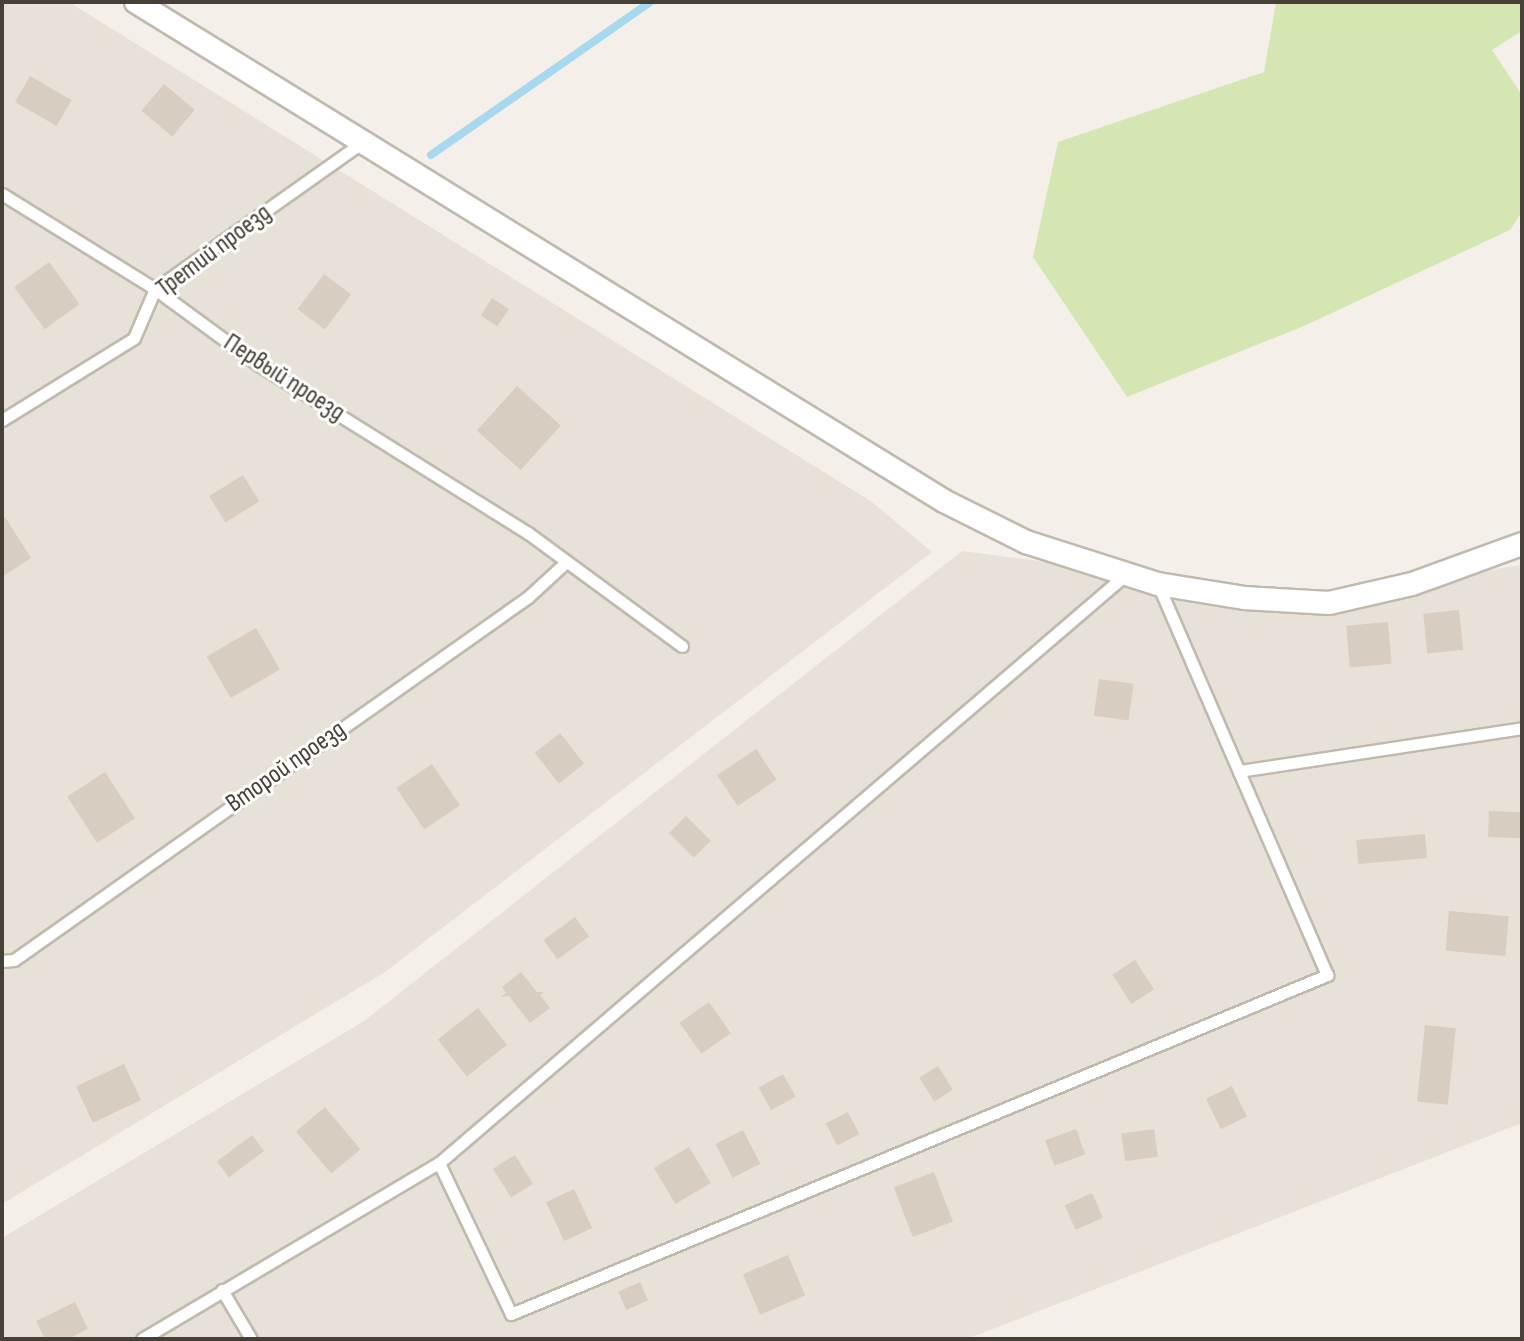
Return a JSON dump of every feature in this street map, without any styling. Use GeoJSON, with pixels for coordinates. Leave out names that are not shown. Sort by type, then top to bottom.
{"type":"FeatureCollection","features":[{"type":"Feature","properties":{"kind":"street"},"geometry":{"type":"LineString","coordinates":[[136,2],[360,144],[944,501],[1026,542],[1124,576],[1158,584],[1244,598],[1329,603],[1412,584],[1522,544]]}},
{"type":"Feature","properties":{"kind":"lane","name":"Третий проезд"},"geometry":{"type":"LineString","coordinates":[[2,420],[134,338],[155,289],[360,144]]}},
{"type":"Feature","properties":{"kind":"lane","name":"Первый проезд"},"geometry":{"type":"LineString","coordinates":[[2,194],[155,289],[259,365],[528,533],[682,646]]}},
{"type":"Feature","properties":{"kind":"lane","name":"Второй проезд"},"geometry":{"type":"LineString","coordinates":[[2,961],[14,960],[528,597],[565,563]]}},
{"type":"Feature","properties":{"kind":"lane"},"geometry":{"type":"LineString","coordinates":[[142,1339],[439,1163],[1124,576]]}},
{"type":"Feature","properties":{"kind":"lane"},"geometry":{"type":"LineString","coordinates":[[439,1163],[511,1314],[1327,975],[1158,584]]}},
{"type":"Feature","properties":{"kind":"lane"},"geometry":{"type":"LineString","coordinates":[[1239,771],[1522,728]]}},
{"type":"Feature","properties":{"kind":"lane"},"geometry":{"type":"LineString","coordinates":[[222,1290],[251,1339]]}},
{"type":"Feature","properties":{"kind":"shaded area"},"geometry":{"type":"Polygon","coordinates":[[[2,2],[69,2],[872,502],[932,552],[385,972],[2,1204],[2,2]]]}},
{"type":"Feature","properties":{"kind":"shaded area"},"geometry":{"type":"Polygon","coordinates":[[[962,551],[1315,597],[1522,565],[1522,1123],[967,1339],[2,1339],[2,1238],[364,1021],[962,551]]]}},
{"type":"Feature","properties":{"kind":"green space"},"geometry":{"type":"Polygon","coordinates":[[[1276,2],[1522,2],[1522,31],[1492,50],[1522,95],[1522,212],[1510,230],[1304,326],[1127,397],[1033,257],[1058,142],[1264,72],[1276,2]]]}},
{"type":"Feature","properties":{"kind":"building"},"geometry":{"type":"Polygon","coordinates":[[[30,76],[72,100],[57,126],[15,102],[30,76]]]}},
{"type":"Feature","properties":{"kind":"building"},"geometry":{"type":"Polygon","coordinates":[[[164,84],[195,110],[172,137],[142,111],[164,84]]]}},
{"type":"Feature","properties":{"kind":"building"},"geometry":{"type":"Polygon","coordinates":[[[49,262],[80,304],[45,329],[14,287],[49,262]]]}},
{"type":"Feature","properties":{"kind":"building"},"geometry":{"type":"Polygon","coordinates":[[[324,274],[351,294],[325,330],[298,309],[324,274]]]}},
{"type":"Feature","properties":{"kind":"building"},"geometry":{"type":"Polygon","coordinates":[[[492,298],[509,309],[497,327],[481,316],[492,298]]]}},
{"type":"Feature","properties":{"kind":"building"},"geometry":{"type":"Polygon","coordinates":[[[517,386],[561,425],[521,470],[477,431],[517,386]]]}},
{"type":"Feature","properties":{"kind":"building"},"geometry":{"type":"Polygon","coordinates":[[[243,475],[259,501],[226,522],[209,496],[243,475]]]}},
{"type":"Feature","properties":{"kind":"building"},"geometry":{"type":"Polygon","coordinates":[[[5,517],[31,558],[2,577],[2,519],[5,517]]]}},
{"type":"Feature","properties":{"kind":"building"},"geometry":{"type":"Polygon","coordinates":[[[1459,610],[1463,650],[1427,654],[1423,614],[1459,610]]]}},
{"type":"Feature","properties":{"kind":"building"},"geometry":{"type":"Polygon","coordinates":[[[1388,622],[1392,664],[1350,668],[1346,626],[1388,622]]]}},
{"type":"Feature","properties":{"kind":"building"},"geometry":{"type":"Polygon","coordinates":[[[256,628],[280,670],[231,698],[207,656],[256,628]]]}},
{"type":"Feature","properties":{"kind":"building"},"geometry":{"type":"Polygon","coordinates":[[[1099,679],[1134,684],[1129,721],[1094,716],[1099,679]]]}},
{"type":"Feature","properties":{"kind":"building"},"geometry":{"type":"Polygon","coordinates":[[[560,733],[584,764],[559,783],[535,753],[560,733]]]}},
{"type":"Feature","properties":{"kind":"building"},"geometry":{"type":"Polygon","coordinates":[[[756,749],[777,780],[738,806],[717,775],[756,749]]]}},
{"type":"Feature","properties":{"kind":"building"},"geometry":{"type":"Polygon","coordinates":[[[432,764],[460,805],[424,829],[396,788],[432,764]]]}},
{"type":"Feature","properties":{"kind":"building"},"geometry":{"type":"Polygon","coordinates":[[[105,772],[135,818],[97,843],[67,797],[105,772]]]}},
{"type":"Feature","properties":{"kind":"building"},"geometry":{"type":"Polygon","coordinates":[[[1489,811],[1522,812],[1521,838],[1488,837],[1489,811]]]}},
{"type":"Feature","properties":{"kind":"building"},"geometry":{"type":"Polygon","coordinates":[[[686,816],[711,841],[694,858],[669,833],[686,816]]]}},
{"type":"Feature","properties":{"kind":"building"},"geometry":{"type":"Polygon","coordinates":[[[1425,834],[1427,858],[1358,864],[1356,840],[1425,834]]]}},
{"type":"Feature","properties":{"kind":"building"},"geometry":{"type":"Polygon","coordinates":[[[1449,911],[1509,916],[1505,956],[1446,951],[1449,911]]]}},
{"type":"Feature","properties":{"kind":"building"},"geometry":{"type":"Polygon","coordinates":[[[575,917],[589,936],[558,959],[543,940],[575,917]]]}},
{"type":"Feature","properties":{"kind":"building"},"geometry":{"type":"Polygon","coordinates":[[[1135,960],[1154,989],[1131,1004],[1112,975],[1135,960]]]}},
{"type":"Feature","properties":{"kind":"building"},"geometry":{"type":"Polygon","coordinates":[[[521,972],[537,992],[544,992],[540,995],[550,1008],[530,1023],[509,996],[500,997],[506,993],[502,987],[521,972]]]}},
{"type":"Feature","properties":{"kind":"building"},"geometry":{"type":"Polygon","coordinates":[[[709,1002],[731,1033],[701,1054],[680,1023],[709,1002]]]}},
{"type":"Feature","properties":{"kind":"building"},"geometry":{"type":"Polygon","coordinates":[[[478,1008],[507,1045],[467,1076],[438,1039],[478,1008]]]}},
{"type":"Feature","properties":{"kind":"building"},"geometry":{"type":"Polygon","coordinates":[[[1425,1025],[1456,1028],[1448,1105],[1417,1102],[1425,1025]]]}},
{"type":"Feature","properties":{"kind":"building"},"geometry":{"type":"Polygon","coordinates":[[[124,1064],[141,1100],[93,1123],[76,1086],[124,1064]]]}},
{"type":"Feature","properties":{"kind":"building"},"geometry":{"type":"Polygon","coordinates":[[[938,1066],[953,1090],[934,1101],[919,1078],[938,1066]]]}},
{"type":"Feature","properties":{"kind":"building"},"geometry":{"type":"Polygon","coordinates":[[[783,1074],[796,1097],[771,1110],[759,1088],[783,1074]]]}},
{"type":"Feature","properties":{"kind":"building"},"geometry":{"type":"Polygon","coordinates":[[[1232,1086],[1247,1117],[1221,1129],[1206,1099],[1232,1086]]]}},
{"type":"Feature","properties":{"kind":"building"},"geometry":{"type":"Polygon","coordinates":[[[325,1107],[360,1149],[331,1174],[296,1131],[325,1107]]]}},
{"type":"Feature","properties":{"kind":"building"},"geometry":{"type":"Polygon","coordinates":[[[848,1112],[859,1134],[837,1146],[826,1123],[848,1112]]]}},
{"type":"Feature","properties":{"kind":"building"},"geometry":{"type":"Polygon","coordinates":[[[1076,1129],[1085,1154],[1054,1166],[1045,1140],[1076,1129]]]}},
{"type":"Feature","properties":{"kind":"building"},"geometry":{"type":"Polygon","coordinates":[[[1154,1129],[1158,1157],[1125,1161],[1121,1134],[1154,1129]]]}},
{"type":"Feature","properties":{"kind":"building"},"geometry":{"type":"Polygon","coordinates":[[[743,1130],[760,1164],[733,1178],[715,1144],[743,1130]]]}},
{"type":"Feature","properties":{"kind":"building"},"geometry":{"type":"Polygon","coordinates":[[[252,1135],[264,1151],[229,1177],[217,1161],[252,1135]]]}},
{"type":"Feature","properties":{"kind":"building"},"geometry":{"type":"Polygon","coordinates":[[[689,1147],[711,1183],[675,1204],[654,1168],[689,1147]]]}},
{"type":"Feature","properties":{"kind":"building"},"geometry":{"type":"Polygon","coordinates":[[[515,1155],[533,1184],[511,1198],[493,1169],[515,1155]]]}},
{"type":"Feature","properties":{"kind":"building"},"geometry":{"type":"Polygon","coordinates":[[[934,1172],[953,1221],[913,1237],[894,1187],[934,1172]]]}},
{"type":"Feature","properties":{"kind":"building"},"geometry":{"type":"Polygon","coordinates":[[[574,1189],[592,1228],[564,1241],[546,1202],[574,1189]]]}},
{"type":"Feature","properties":{"kind":"building"},"geometry":{"type":"Polygon","coordinates":[[[1092,1193],[1103,1218],[1076,1230],[1065,1205],[1092,1193]]]}},
{"type":"Feature","properties":{"kind":"building"},"geometry":{"type":"Polygon","coordinates":[[[788,1255],[805,1296],[760,1315],[743,1274],[788,1255]]]}},
{"type":"Feature","properties":{"kind":"building"},"geometry":{"type":"Polygon","coordinates":[[[640,1282],[648,1300],[626,1310],[618,1292],[640,1282]]]}},
{"type":"Feature","properties":{"kind":"building"},"geometry":{"type":"Polygon","coordinates":[[[75,1302],[88,1329],[68,1339],[45,1339],[36,1321],[75,1302]]]}},
{"type":"Feature","properties":{"kind":"waterway"},"geometry":{"type":"LineString","coordinates":[[431,155],[650,2]]}}]}
